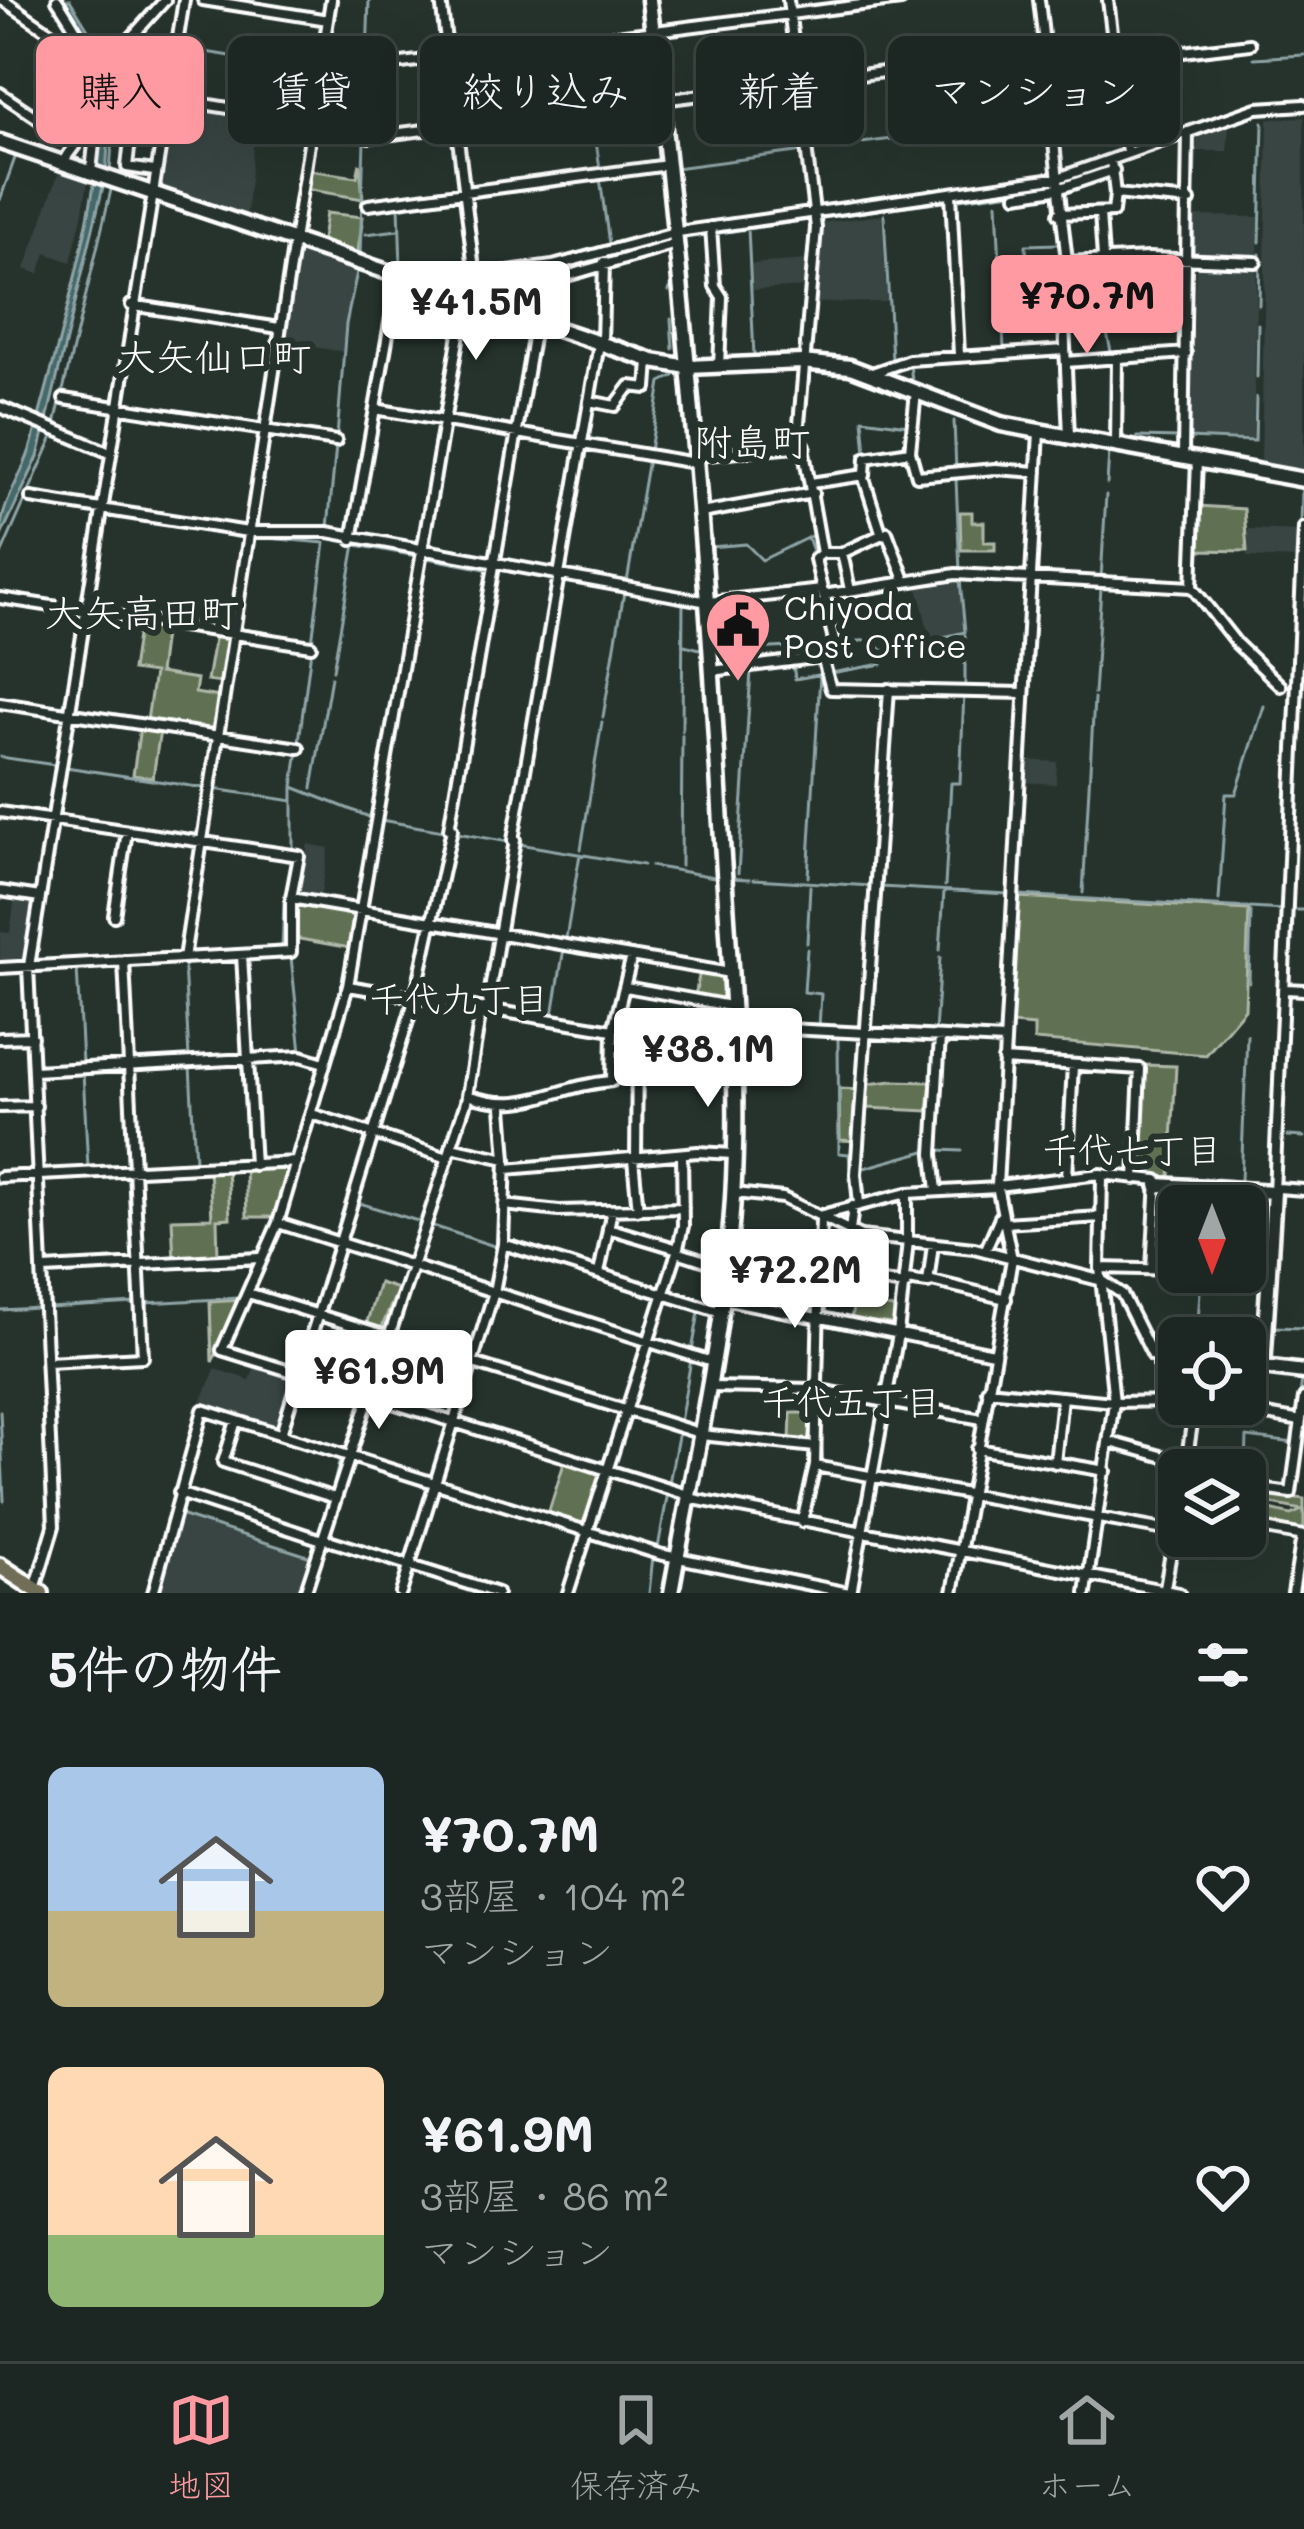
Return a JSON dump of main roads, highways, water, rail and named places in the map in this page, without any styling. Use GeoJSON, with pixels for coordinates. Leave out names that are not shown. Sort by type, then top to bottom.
{"type":"FeatureCollection","features":[{"type":"Feature","properties":{"kind":"main road"},"geometry":{"type":"LineString","coordinates":[[0,1566],[38,1591]]}},
{"type":"Feature","properties":{"kind":"water"},"geometry":{"type":"Polygon","coordinates":[[[63,0],[70,0],[92,36],[86,36],[63,0]]]}},
{"type":"Feature","properties":{"kind":"water"},"geometry":{"type":"Polygon","coordinates":[[[99,144],[108,144],[106,174],[38,457],[0,538],[55,358],[99,144]]]}},
{"type":"Feature","properties":{"kind":"waterway"},"geometry":{"type":"LineString","coordinates":[[139,36],[171,0]]}},
{"type":"Feature","properties":{"kind":"waterway"},"geometry":{"type":"LineString","coordinates":[[360,255],[369,0]]}},
{"type":"Feature","properties":{"kind":"waterway"},"geometry":{"type":"LineString","coordinates":[[204,52],[228,56]]}},
{"type":"Feature","properties":{"kind":"waterway"},"geometry":{"type":"LineString","coordinates":[[1254,58],[1304,55]]}},
{"type":"Feature","properties":{"kind":"waterway"},"geometry":{"type":"LineString","coordinates":[[1117,164],[1259,113],[1304,110]]}},
{"type":"Feature","properties":{"kind":"waterway"},"geometry":{"type":"LineString","coordinates":[[1260,242],[1263,122]]}},
{"type":"Feature","properties":{"kind":"waterway"},"geometry":{"type":"LineString","coordinates":[[846,145],[888,140]]}},
{"type":"Feature","properties":{"kind":"waterway"},"geometry":{"type":"LineString","coordinates":[[110,172],[112,144]]}},
{"type":"Feature","properties":{"kind":"waterway"},"geometry":{"type":"LineString","coordinates":[[596,144],[600,169]]}},
{"type":"Feature","properties":{"kind":"waterway"},"geometry":{"type":"LineString","coordinates":[[812,149],[832,146]]}},
{"type":"Feature","properties":{"kind":"waterway"},"geometry":{"type":"LineString","coordinates":[[1193,254],[1195,150]]}},
{"type":"Feature","properties":{"kind":"waterway"},"geometry":{"type":"LineString","coordinates":[[675,168],[804,151]]}},
{"type":"Feature","properties":{"kind":"waterway"},"geometry":{"type":"LineString","coordinates":[[1095,160],[1122,151]]}},
{"type":"Feature","properties":{"kind":"waterway"},"geometry":{"type":"LineString","coordinates":[[0,200],[15,158]]}},
{"type":"Feature","properties":{"kind":"waterway"},"geometry":{"type":"LineString","coordinates":[[1060,183],[1108,167]]}},
{"type":"Feature","properties":{"kind":"waterway"},"geometry":{"type":"LineString","coordinates":[[600,178],[609,244]]}},
{"type":"Feature","properties":{"kind":"waterway"},"geometry":{"type":"LineString","coordinates":[[55,424],[111,190]]}},
{"type":"Feature","properties":{"kind":"waterway"},"geometry":{"type":"LineString","coordinates":[[898,207],[1021,191]]}},
{"type":"Feature","properties":{"kind":"waterway"},"geometry":{"type":"LineString","coordinates":[[997,203],[1004,349]]}},
{"type":"Feature","properties":{"kind":"waterway"},"geometry":{"type":"LineString","coordinates":[[399,206],[401,269]]}},
{"type":"Feature","properties":{"kind":"waterway"},"geometry":{"type":"LineString","coordinates":[[678,239],[878,210]]}},
{"type":"Feature","properties":{"kind":"waterway"},"geometry":{"type":"LineString","coordinates":[[884,215],[892,360],[955,353]]}},
{"type":"Feature","properties":{"kind":"waterway"},"geometry":{"type":"LineString","coordinates":[[748,228],[754,356]]}},
{"type":"Feature","properties":{"kind":"waterway"},"geometry":{"type":"LineString","coordinates":[[366,234],[398,230]]}},
{"type":"Feature","properties":{"kind":"waterway"},"geometry":{"type":"LineString","coordinates":[[536,315],[557,270],[669,240]]}},
{"type":"Feature","properties":{"kind":"waterway"},"geometry":{"type":"LineString","coordinates":[[1004,277],[1007,285],[1028,287],[1026,245],[1059,244]]}},
{"type":"Feature","properties":{"kind":"waterway"},"geometry":{"type":"LineString","coordinates":[[1259,305],[1260,254]]}},
{"type":"Feature","properties":{"kind":"waterway"},"geometry":{"type":"LineString","coordinates":[[1188,419],[1192,265]]}},
{"type":"Feature","properties":{"kind":"waterway"},"geometry":{"type":"LineString","coordinates":[[337,437],[346,324],[357,272]]}},
{"type":"Feature","properties":{"kind":"waterway"},"geometry":{"type":"LineString","coordinates":[[669,291],[673,281]]}},
{"type":"Feature","properties":{"kind":"waterway"},"geometry":{"type":"LineString","coordinates":[[1101,306],[1112,356]]}},
{"type":"Feature","properties":{"kind":"waterway"},"geometry":{"type":"LineString","coordinates":[[671,319],[673,349]]}},
{"type":"Feature","properties":{"kind":"waterway"},"geometry":{"type":"LineString","coordinates":[[1257,377],[1258,324]]}},
{"type":"Feature","properties":{"kind":"waterway"},"geometry":{"type":"LineString","coordinates":[[1007,349],[1057,347]]}},
{"type":"Feature","properties":{"kind":"waterway"},"geometry":{"type":"LineString","coordinates":[[963,352],[995,351]]}},
{"type":"Feature","properties":{"kind":"waterway"},"geometry":{"type":"LineString","coordinates":[[910,364],[912,381]]}},
{"type":"Feature","properties":{"kind":"waterway"},"geometry":{"type":"LineString","coordinates":[[650,451],[661,382],[674,376]]}},
{"type":"Feature","properties":{"kind":"waterway"},"geometry":{"type":"LineString","coordinates":[[1188,438],[1255,441],[1256,397]]}},
{"type":"Feature","properties":{"kind":"waterway"},"geometry":{"type":"LineString","coordinates":[[866,453],[863,419],[908,425],[911,398]]}},
{"type":"Feature","properties":{"kind":"waterway"},"geometry":{"type":"LineString","coordinates":[[954,421],[956,471]]}},
{"type":"Feature","properties":{"kind":"waterway"},"geometry":{"type":"LineString","coordinates":[[1137,437],[1180,438]]}},
{"type":"Feature","properties":{"kind":"waterway"},"geometry":{"type":"LineString","coordinates":[[0,557],[52,439]]}},
{"type":"Feature","properties":{"kind":"waterway"},"geometry":{"type":"LineString","coordinates":[[328,527],[336,446]]}},
{"type":"Feature","properties":{"kind":"waterway"},"geometry":{"type":"LineString","coordinates":[[1107,484],[1109,452]]}},
{"type":"Feature","properties":{"kind":"waterway"},"geometry":{"type":"LineString","coordinates":[[627,582],[648,459]]}},
{"type":"Feature","properties":{"kind":"waterway"},"geometry":{"type":"LineString","coordinates":[[956,479],[960,571]]}},
{"type":"Feature","properties":{"kind":"waterway"},"geometry":{"type":"LineString","coordinates":[[1301,528],[1302,490]]}},
{"type":"Feature","properties":{"kind":"waterway"},"geometry":{"type":"LineString","coordinates":[[1101,579],[1106,495]]}},
{"type":"Feature","properties":{"kind":"waterway"},"geometry":{"type":"LineString","coordinates":[[713,595],[710,547],[746,544],[762,560],[813,535]]}},
{"type":"Feature","properties":{"kind":"waterway"},"geometry":{"type":"LineString","coordinates":[[254,537],[325,543],[293,787]]}},
{"type":"Feature","properties":{"kind":"waterway"},"geometry":{"type":"LineString","coordinates":[[808,537],[814,554]]}},
{"type":"Feature","properties":{"kind":"waterway"},"geometry":{"type":"LineString","coordinates":[[333,670],[355,544]]}},
{"type":"Feature","properties":{"kind":"waterway"},"geometry":{"type":"LineString","coordinates":[[356,545],[416,556]]}},
{"type":"Feature","properties":{"kind":"waterway"},"geometry":{"type":"LineString","coordinates":[[427,558],[485,569]]}},
{"type":"Feature","properties":{"kind":"waterway"},"geometry":{"type":"LineString","coordinates":[[839,643],[870,640],[883,651],[965,632],[960,580],[1026,583]]}},
{"type":"Feature","properties":{"kind":"waterway"},"geometry":{"type":"LineString","coordinates":[[1036,584],[1101,588],[1094,694]]}},
{"type":"Feature","properties":{"kind":"waterway"},"geometry":{"type":"LineString","coordinates":[[603,717],[624,592]]}},
{"type":"Feature","properties":{"kind":"waterway"},"geometry":{"type":"LineString","coordinates":[[682,731],[683,601]]}},
{"type":"Feature","properties":{"kind":"waterway"},"geometry":{"type":"LineString","coordinates":[[965,635],[965,687]]}},
{"type":"Feature","properties":{"kind":"waterway"},"geometry":{"type":"LineString","coordinates":[[684,645],[704,650]]}},
{"type":"Feature","properties":{"kind":"waterway"},"geometry":{"type":"LineString","coordinates":[[718,651],[790,647],[800,653],[831,645]]}},
{"type":"Feature","properties":{"kind":"waterway"},"geometry":{"type":"LineString","coordinates":[[831,673],[882,664],[883,651]]}},
{"type":"Feature","properties":{"kind":"waterway"},"geometry":{"type":"LineString","coordinates":[[756,670],[793,664],[795,679],[823,674]]}},
{"type":"Feature","properties":{"kind":"waterway"},"geometry":{"type":"LineString","coordinates":[[738,873],[751,671]]}},
{"type":"Feature","properties":{"kind":"waterway"},"geometry":{"type":"LineString","coordinates":[[808,877],[820,675]]}},
{"type":"Feature","properties":{"kind":"waterway"},"geometry":{"type":"LineString","coordinates":[[312,788],[331,677]]}},
{"type":"Feature","properties":{"kind":"waterway"},"geometry":{"type":"LineString","coordinates":[[945,886],[951,783],[960,783],[964,693]]}},
{"type":"Feature","properties":{"kind":"waterway"},"geometry":{"type":"LineString","coordinates":[[1083,893],[1094,699]]}},
{"type":"Feature","properties":{"kind":"waterway"},"geometry":{"type":"LineString","coordinates":[[1219,900],[1226,794],[1236,794],[1264,706]]}},
{"type":"Feature","properties":{"kind":"waterway"},"geometry":{"type":"LineString","coordinates":[[581,849],[602,722]]}},
{"type":"Feature","properties":{"kind":"waterway"},"geometry":{"type":"LineString","coordinates":[[681,866],[682,735]]}},
{"type":"Feature","properties":{"kind":"waterway"},"geometry":{"type":"LineString","coordinates":[[0,757],[55,765]]}},
{"type":"Feature","properties":{"kind":"waterway"},"geometry":{"type":"LineString","coordinates":[[66,767],[204,788]]}},
{"type":"Feature","properties":{"kind":"waterway"},"geometry":{"type":"LineString","coordinates":[[214,789],[293,801],[293,787],[372,818]]}},
{"type":"Feature","properties":{"kind":"waterway"},"geometry":{"type":"LineString","coordinates":[[293,801],[293,850]]}},
{"type":"Feature","properties":{"kind":"waterway"},"geometry":{"type":"LineString","coordinates":[[381,820],[443,831]]}},
{"type":"Feature","properties":{"kind":"waterway"},"geometry":{"type":"LineString","coordinates":[[426,916],[446,828]]}},
{"type":"Feature","properties":{"kind":"waterway"},"geometry":{"type":"LineString","coordinates":[[457,833],[509,842]]}},
{"type":"Feature","properties":{"kind":"waterway"},"geometry":{"type":"LineString","coordinates":[[519,844],[643,865]]}},
{"type":"Feature","properties":{"kind":"waterway"},"geometry":{"type":"LineString","coordinates":[[566,939],[580,854]]}},
{"type":"Feature","properties":{"kind":"waterway"},"geometry":{"type":"LineString","coordinates":[[651,866],[720,878]]}},
{"type":"Feature","properties":{"kind":"waterway"},"geometry":{"type":"LineString","coordinates":[[730,878],[750,879]]}},
{"type":"Feature","properties":{"kind":"waterway"},"geometry":{"type":"LineString","coordinates":[[282,949],[284,900],[291,879]]}},
{"type":"Feature","properties":{"kind":"waterway"},"geometry":{"type":"LineString","coordinates":[[754,879],[872,886]]}},
{"type":"Feature","properties":{"kind":"waterway"},"geometry":{"type":"LineString","coordinates":[[807,943],[810,886]]}},
{"type":"Feature","properties":{"kind":"waterway"},"geometry":{"type":"LineString","coordinates":[[880,887],[1008,894]]}},
{"type":"Feature","properties":{"kind":"waterway"},"geometry":{"type":"LineString","coordinates":[[940,950],[944,892]]}},
{"type":"Feature","properties":{"kind":"waterway"},"geometry":{"type":"LineString","coordinates":[[1018,895],[1285,910]]}},
{"type":"Feature","properties":{"kind":"waterway"},"geometry":{"type":"LineString","coordinates":[[1292,910],[1304,910]]}},
{"type":"Feature","properties":{"kind":"waterway"},"geometry":{"type":"LineString","coordinates":[[1249,982],[1251,912]]}},
{"type":"Feature","properties":{"kind":"waterway"},"geometry":{"type":"LineString","coordinates":[[410,992],[424,925]]}},
{"type":"Feature","properties":{"kind":"waterway"},"geometry":{"type":"LineString","coordinates":[[553,1015],[564,948]]}},
{"type":"Feature","properties":{"kind":"waterway"},"geometry":{"type":"LineString","coordinates":[[807,949],[804,992],[821,994],[819,1027]]}},
{"type":"Feature","properties":{"kind":"waterway"},"geometry":{"type":"LineString","coordinates":[[35,962],[141,957]]}},
{"type":"Feature","properties":{"kind":"waterway"},"geometry":{"type":"LineString","coordinates":[[262,957],[291,957],[301,1052]]}},
{"type":"Feature","properties":{"kind":"waterway"},"geometry":{"type":"LineString","coordinates":[[935,1032],[940,957]]}},
{"type":"Feature","properties":{"kind":"waterway"},"geometry":{"type":"LineString","coordinates":[[247,959],[250,1027]]}},
{"type":"Feature","properties":{"kind":"waterway"},"geometry":{"type":"LineString","coordinates":[[0,964],[22,963]]}},
{"type":"Feature","properties":{"kind":"waterway"},"geometry":{"type":"LineString","coordinates":[[184,963],[189,1058]]}},
{"type":"Feature","properties":{"kind":"waterway"},"geometry":{"type":"LineString","coordinates":[[77,968],[82,1063]]}},
{"type":"Feature","properties":{"kind":"waterway"},"geometry":{"type":"LineString","coordinates":[[369,1128],[407,1001]]}},
{"type":"Feature","properties":{"kind":"waterway"},"geometry":{"type":"LineString","coordinates":[[1204,1178],[1241,1181],[1247,1035]]}},
{"type":"Feature","properties":{"kind":"waterway"},"geometry":{"type":"LineString","coordinates":[[838,1037],[839,1153],[849,1154],[853,1201]]}},
{"type":"Feature","properties":{"kind":"waterway"},"geometry":{"type":"LineString","coordinates":[[932,1106],[935,1045]]}},
{"type":"Feature","properties":{"kind":"waterway"},"geometry":{"type":"LineString","coordinates":[[190,1066],[195,1161]]}},
{"type":"Feature","properties":{"kind":"waterway"},"geometry":{"type":"LineString","coordinates":[[66,1170],[88,1168],[83,1072]]}},
{"type":"Feature","properties":{"kind":"waterway"},"geometry":{"type":"LineString","coordinates":[[864,1168],[929,1150],[931,1117]]}},
{"type":"Feature","properties":{"kind":"waterway"},"geometry":{"type":"LineString","coordinates":[[1288,1136],[1304,1137]]}},
{"type":"Feature","properties":{"kind":"waterway"},"geometry":{"type":"LineString","coordinates":[[335,1237],[366,1137]]}},
{"type":"Feature","properties":{"kind":"waterway"},"geometry":{"type":"LineString","coordinates":[[938,1150],[962,1151]]}},
{"type":"Feature","properties":{"kind":"waterway"},"geometry":{"type":"LineString","coordinates":[[990,1153],[995,1153]]}},
{"type":"Feature","properties":{"kind":"waterway"},"geometry":{"type":"LineString","coordinates":[[259,1160],[292,1158]]}},
{"type":"Feature","properties":{"kind":"waterway"},"geometry":{"type":"LineString","coordinates":[[139,1166],[248,1161]]}},
{"type":"Feature","properties":{"kind":"waterway"},"geometry":{"type":"LineString","coordinates":[[90,1168],[130,1166]]}},
{"type":"Feature","properties":{"kind":"waterway"},"geometry":{"type":"LineString","coordinates":[[356,1202],[421,1222]]}},
{"type":"Feature","properties":{"kind":"waterway"},"geometry":{"type":"LineString","coordinates":[[430,1225],[497,1247]]}},
{"type":"Feature","properties":{"kind":"waterway"},"geometry":{"type":"LineString","coordinates":[[824,1266],[826,1226]]}},
{"type":"Feature","properties":{"kind":"waterway"},"geometry":{"type":"LineString","coordinates":[[313,1309],[332,1245]]}},
{"type":"Feature","properties":{"kind":"waterway"},"geometry":{"type":"LineString","coordinates":[[508,1250],[657,1297]]}},
{"type":"Feature","properties":{"kind":"waterway"},"geometry":{"type":"LineString","coordinates":[[823,1283],[823,1296]]}},
{"type":"Feature","properties":{"kind":"waterway"},"geometry":{"type":"LineString","coordinates":[[1198,1317],[1200,1293]]}},
{"type":"Feature","properties":{"kind":"waterway"},"geometry":{"type":"LineString","coordinates":[[145,1303],[239,1298]]}},
{"type":"Feature","properties":{"kind":"waterway"},"geometry":{"type":"LineString","coordinates":[[668,1300],[713,1314]]}},
{"type":"Feature","properties":{"kind":"waterway"},"geometry":{"type":"LineString","coordinates":[[49,1308],[136,1303]]}},
{"type":"Feature","properties":{"kind":"waterway"},"geometry":{"type":"LineString","coordinates":[[0,1310],[39,1308]]}},
{"type":"Feature","properties":{"kind":"waterway"},"geometry":{"type":"LineString","coordinates":[[692,1351],[699,1312]]}},
{"type":"Feature","properties":{"kind":"waterway"},"geometry":{"type":"LineString","coordinates":[[297,1368],[310,1318]]}},
{"type":"Feature","properties":{"kind":"waterway"},"geometry":{"type":"LineString","coordinates":[[1274,1327],[1304,1328]]}},
{"type":"Feature","properties":{"kind":"waterway"},"geometry":{"type":"LineString","coordinates":[[680,1422],[691,1360]]}},
{"type":"Feature","properties":{"kind":"waterway"},"geometry":{"type":"LineString","coordinates":[[1298,1413],[1302,1379]]}},
{"type":"Feature","properties":{"kind":"waterway"},"geometry":{"type":"LineString","coordinates":[[0,1411],[4,1501]]}},
{"type":"Feature","properties":{"kind":"waterway"},"geometry":{"type":"LineString","coordinates":[[820,1426],[823,1463],[867,1471]]}},
{"type":"Feature","properties":{"kind":"waterway"},"geometry":{"type":"LineString","coordinates":[[1247,1449],[1247,1437],[1294,1443],[1296,1428]]}},
{"type":"Feature","properties":{"kind":"waterway"},"geometry":{"type":"LineString","coordinates":[[669,1483],[679,1431]]}},
{"type":"Feature","properties":{"kind":"waterway"},"geometry":{"type":"LineString","coordinates":[[276,1438],[340,1458],[333,1488]]}},
{"type":"Feature","properties":{"kind":"waterway"},"geometry":{"type":"LineString","coordinates":[[355,1463],[425,1485]]}},
{"type":"Feature","properties":{"kind":"waterway"},"geometry":{"type":"LineString","coordinates":[[883,1474],[920,1481]]}},
{"type":"Feature","properties":{"kind":"waterway"},"geometry":{"type":"LineString","coordinates":[[440,1490],[580,1533]]}},
{"type":"Feature","properties":{"kind":"waterway"},"geometry":{"type":"LineString","coordinates":[[668,1492],[658,1548],[671,1551]]}},
{"type":"Feature","properties":{"kind":"waterway"},"geometry":{"type":"LineString","coordinates":[[319,1531],[328,1503]]}},
{"type":"Feature","properties":{"kind":"waterway"},"geometry":{"type":"LineString","coordinates":[[183,1516],[311,1557]]}},
{"type":"Feature","properties":{"kind":"waterway"},"geometry":{"type":"LineString","coordinates":[[1266,1523],[1304,1531]]}},
{"type":"Feature","properties":{"kind":"waterway"},"geometry":{"type":"LineString","coordinates":[[300,1593],[315,1545]]}},
{"type":"Feature","properties":{"kind":"waterway"},"geometry":{"type":"LineString","coordinates":[[649,1593],[653,1556]]}},
{"type":"Feature","properties":{"kind":"waterway"},"geometry":{"type":"LineString","coordinates":[[1298,1593],[1304,1560]]}},
{"type":"Feature","properties":{"kind":"waterway"},"geometry":{"type":"LineString","coordinates":[[687,1564],[710,1569]]}},
{"type":"Feature","properties":{"kind":"waterway"},"geometry":{"type":"LineString","coordinates":[[715,1569],[830,1593]]}},
{"type":"Feature","properties":{"kind":"place","name":"Chiyoda Post Office"},"geometry":{"type":"Point","coordinates":[738,684]}},
{"type":"Feature","properties":{"kind":"district","name":"大矢仙口町"},"geometry":{"type":"Point","coordinates":[214,355]}},
{"type":"Feature","properties":{"kind":"district","name":"附島町"},"geometry":{"type":"Point","coordinates":[752,440]}},
{"type":"Feature","properties":{"kind":"district","name":"大矢高田町"},"geometry":{"type":"Point","coordinates":[142,611]}},
{"type":"Feature","properties":{"kind":"district","name":"千代九丁目"},"geometry":{"type":"Point","coordinates":[459,997]}},
{"type":"Feature","properties":{"kind":"district","name":"千代七丁目"},"geometry":{"type":"Point","coordinates":[1132,1148]}},
{"type":"Feature","properties":{"kind":"district","name":"千代五丁目"},"geometry":{"type":"Point","coordinates":[851,1400]}}]}
